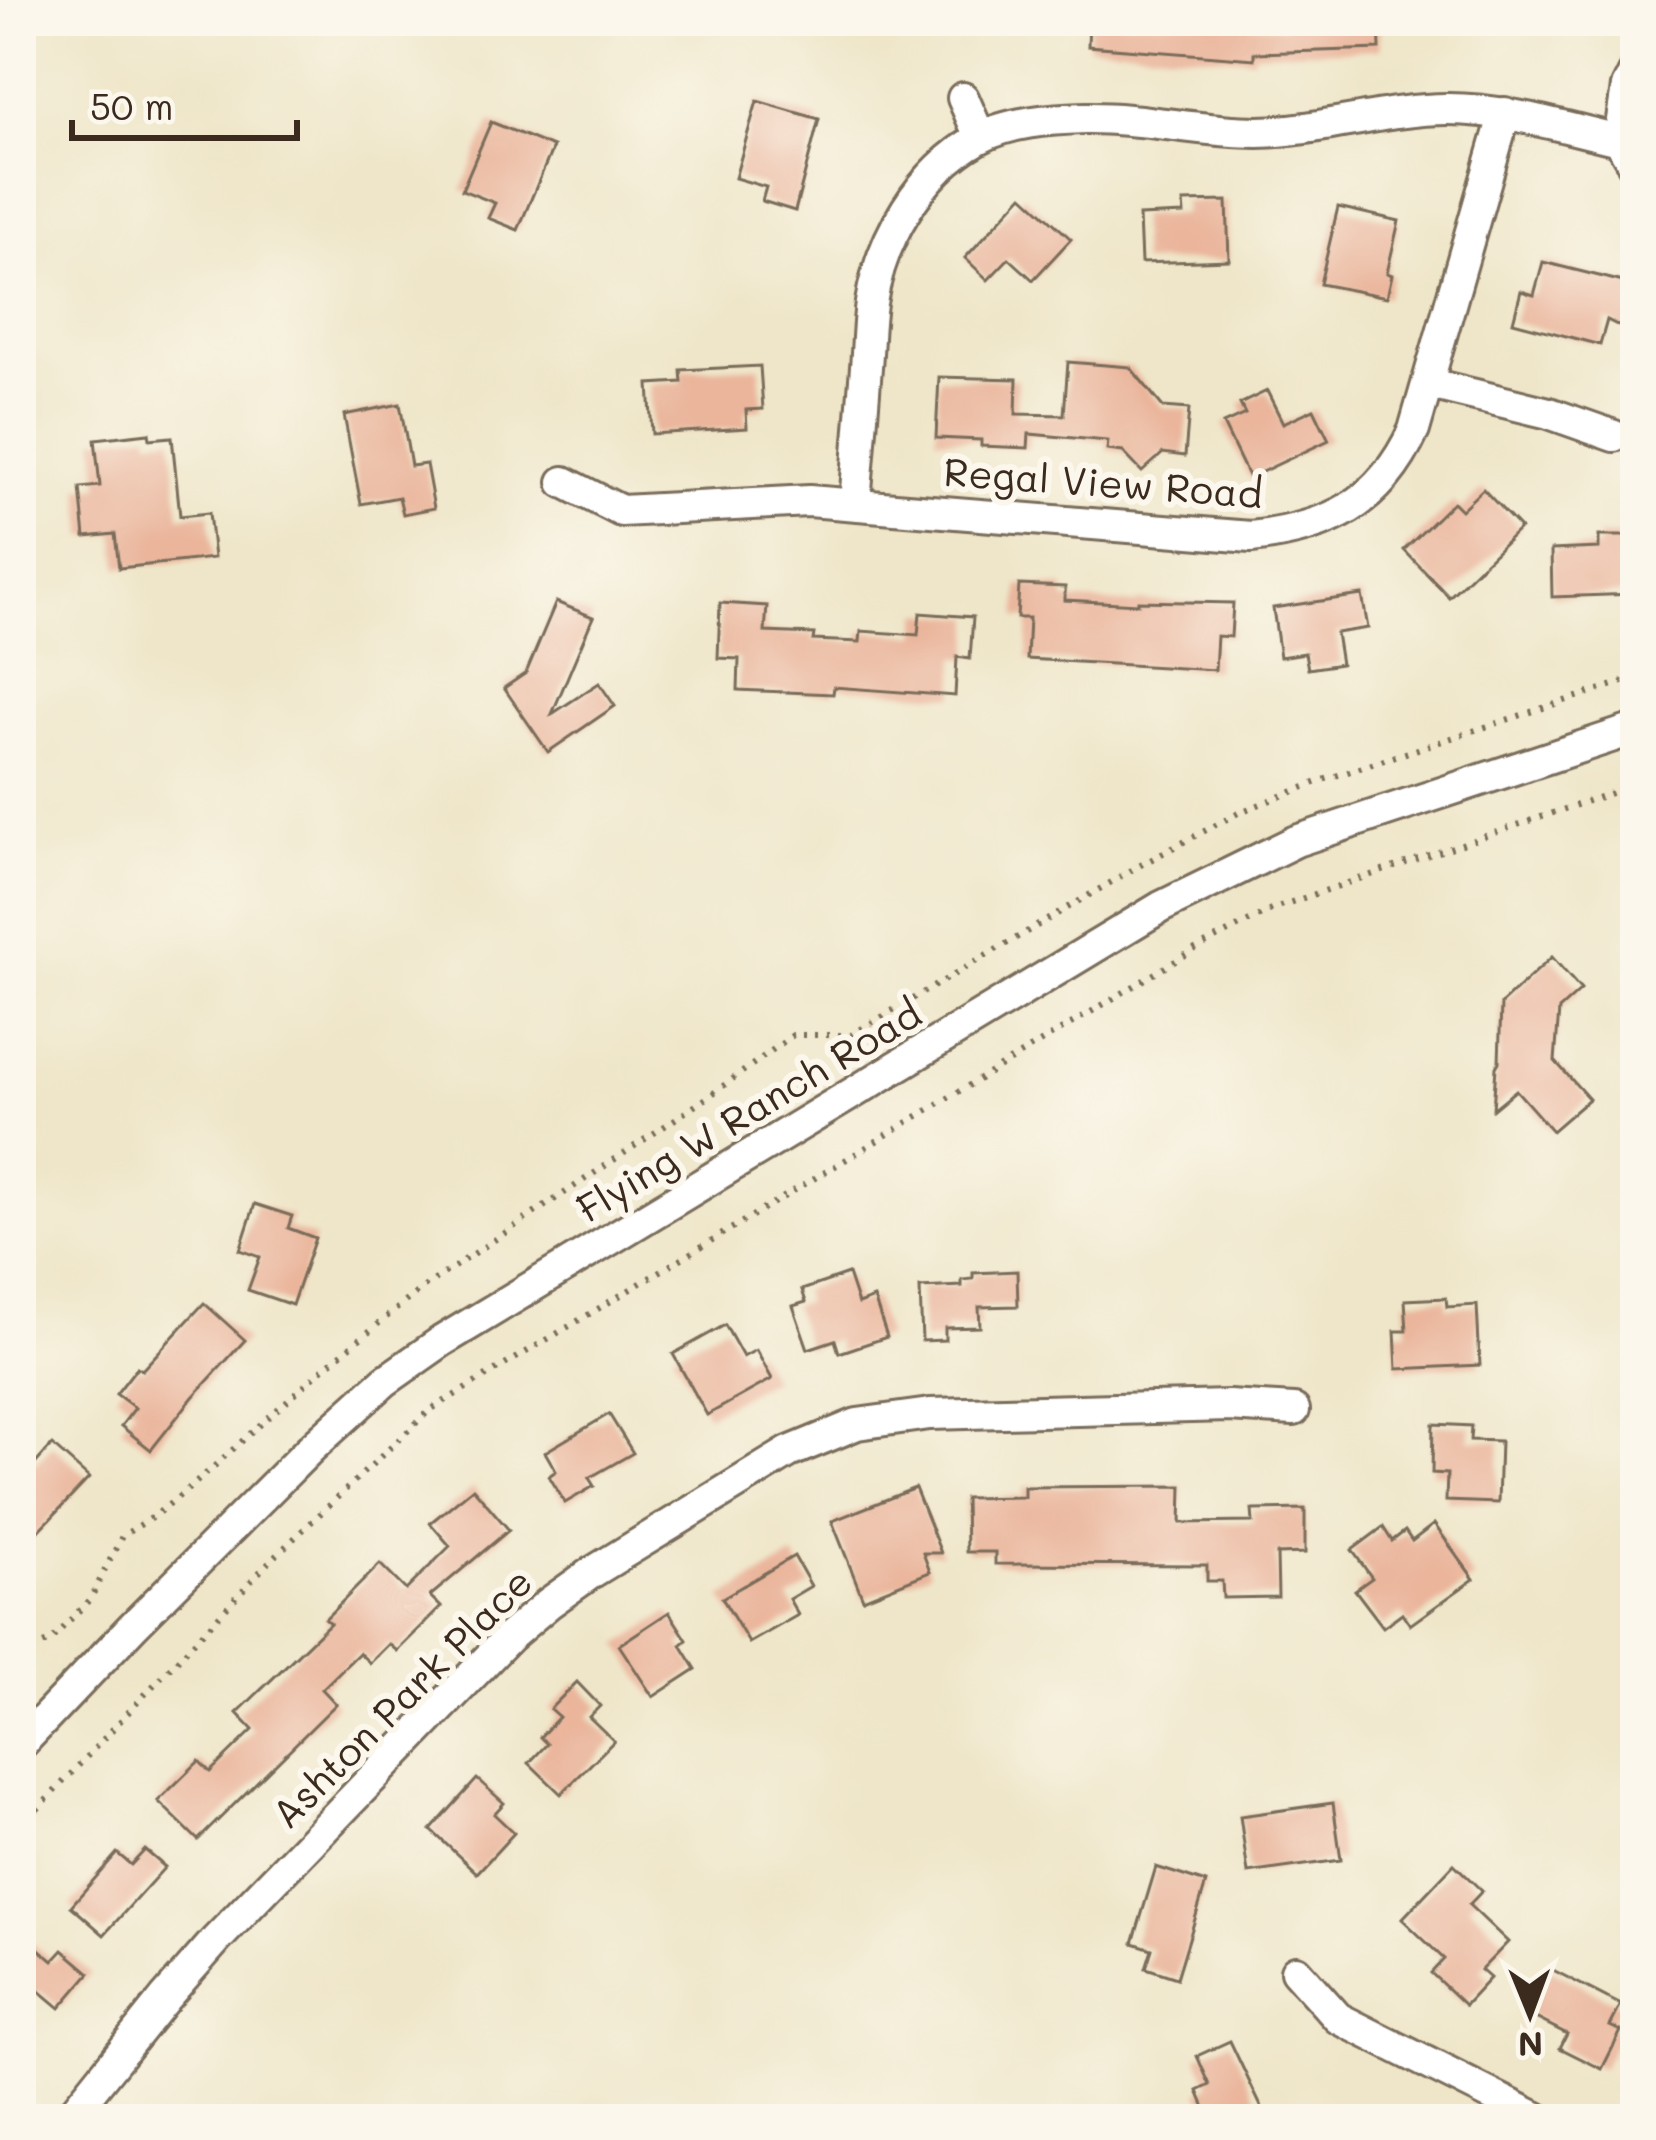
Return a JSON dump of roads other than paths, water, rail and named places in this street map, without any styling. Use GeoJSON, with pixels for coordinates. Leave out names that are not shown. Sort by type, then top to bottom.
{"type":"FeatureCollection","features":[{"type":"Feature","properties":{"kind":"street"},"geometry":{"type":"LineString","coordinates":[[1635,71],[1628,87],[1627,138],[1635,167]]}},
{"type":"Feature","properties":{"kind":"street"},"geometry":{"type":"LineString","coordinates":[[963,98],[980,137]]}},
{"type":"Feature","properties":{"kind":"street"},"geometry":{"type":"LineString","coordinates":[[855,503],[871,302],[880,264],[910,202],[943,166],[980,137],[1018,125],[1088,118],[1250,132],[1320,128],[1430,110],[1505,113],[1627,138]]}},
{"type":"Feature","properties":{"kind":"street","name":"Regal View Road"},"geometry":{"type":"LineString","coordinates":[[564,482],[621,512],[808,501],[1251,537],[1290,533],[1354,507],[1400,460],[1430,384],[1505,113]]}},
{"type":"Feature","properties":{"kind":"street"},"geometry":{"type":"LineString","coordinates":[[1430,384],[1549,413],[1614,436]]}},
{"type":"Feature","properties":{"kind":"street","name":"Flying W Ranch Road"},"geometry":{"type":"LineString","coordinates":[[21,1744],[310,1448],[385,1381],[442,1341],[1161,907],[1296,841],[1635,729]]}},
{"type":"Feature","properties":{"kind":"street","name":"Ashton Park Place"},"geometry":{"type":"LineString","coordinates":[[68,2119],[216,1940],[508,1636],[591,1573],[789,1453],[857,1424],[930,1414],[1229,1406],[1294,1410]]}},
{"type":"Feature","properties":{"kind":"street"},"geometry":{"type":"LineString","coordinates":[[1296,1971],[1338,2018],[1539,2119]]}}]}
